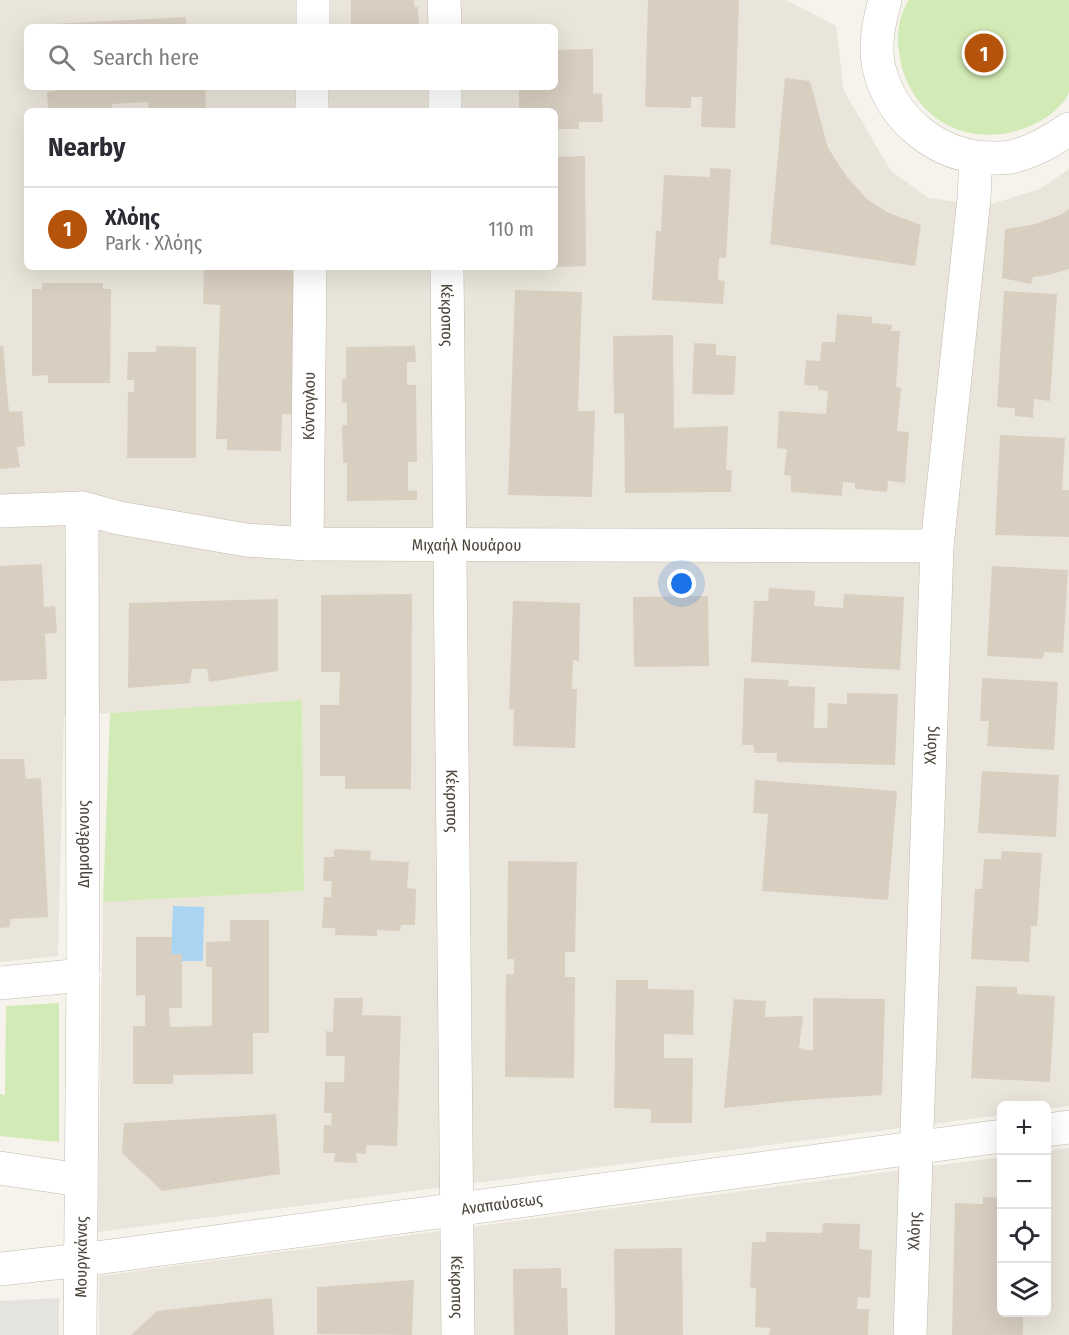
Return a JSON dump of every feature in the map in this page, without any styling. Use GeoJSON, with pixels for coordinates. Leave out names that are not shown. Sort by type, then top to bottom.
{"type":"FeatureCollection","features":[{"type":"Feature","properties":{"kind":"street"},"geometry":{"type":"LineString","coordinates":[[313,0],[313,24]]}},
{"type":"Feature","properties":{"kind":"street"},"geometry":{"type":"LineString","coordinates":[[444,0],[444,24]]}},
{"type":"Feature","properties":{"kind":"street"},"geometry":{"type":"LineString","coordinates":[[885,0],[877,32],[879,67],[891,100],[913,128],[942,148],[976,158],[1010,158],[1042,147],[1069,129]]}},
{"type":"Feature","properties":{"kind":"street"},"geometry":{"type":"LineString","coordinates":[[312,90],[312,108]]}},
{"type":"Feature","properties":{"kind":"street"},"geometry":{"type":"LineString","coordinates":[[445,90],[445,108]]}},
{"type":"Feature","properties":{"kind":"street","name":"Χλόης"},"geometry":{"type":"LineString","coordinates":[[909,1335],[937,546],[974,198],[976,158]]}},
{"type":"Feature","properties":{"kind":"street","name":"Κόντογλου"},"geometry":{"type":"LineString","coordinates":[[307,544],[310,270]]}},
{"type":"Feature","properties":{"kind":"street","name":"Κέκροπος"},"geometry":{"type":"LineString","coordinates":[[447,270],[458,1335]]}},
{"type":"Feature","properties":{"kind":"street","name":"Μιχαήλ Νουάρου"},"geometry":{"type":"LineString","coordinates":[[0,511],[82,508],[119,518],[246,540],[307,544],[937,546]]}},
{"type":"Feature","properties":{"kind":"street","name":"Δημοσθένους"},"geometry":{"type":"LineString","coordinates":[[80,1180],[83,975],[82,508]]}},
{"type":"Feature","properties":{"kind":"street"},"geometry":{"type":"LineString","coordinates":[[0,983],[83,975]]}},
{"type":"Feature","properties":{"kind":"street"},"geometry":{"type":"LineString","coordinates":[[1051,1129],[1069,1126]]}},
{"type":"Feature","properties":{"kind":"street","name":"Αναπαύσεως"},"geometry":{"type":"LineString","coordinates":[[0,1269],[997,1137]]}},
{"type":"Feature","properties":{"kind":"street"},"geometry":{"type":"LineString","coordinates":[[0,1168],[80,1180]]}},
{"type":"Feature","properties":{"kind":"street","name":"Μουργκάνας"},"geometry":{"type":"LineString","coordinates":[[80,1180],[80,1335]]}},
{"type":"Feature","properties":{"kind":"shaded area"},"geometry":{"type":"Polygon","coordinates":[[[0,0],[786,0],[836,26],[844,91],[891,171],[929,198],[985,206],[1040,189],[1069,169],[1069,1106],[1051,1108],[1051,1101],[997,1101],[997,1116],[98,1232],[103,902],[304,891],[302,700],[64,716],[58,956],[0,962],[0,0]]]}},
{"type":"Feature","properties":{"kind":"shaded area"},"geometry":{"type":"Polygon","coordinates":[[[1069,1148],[1069,1335],[99,1335],[99,1276],[997,1158],[997,1317],[1051,1317],[1051,1150],[1069,1148]]]}},
{"type":"Feature","properties":{"kind":"shaded area"},"geometry":{"type":"Polygon","coordinates":[[[59,1298],[59,1335],[0,1335],[0,1301],[59,1298]]]}},
{"type":"Feature","properties":{"kind":"green space"},"geometry":{"type":"Polygon","coordinates":[[[909,0],[1069,0],[1068,95],[1054,112],[1042,120],[1018,130],[995,135],[972,133],[951,126],[932,115],[916,98],[905,77],[899,52],[899,25],[909,0]]]}},
{"type":"Feature","properties":{"kind":"green space"},"geometry":{"type":"Polygon","coordinates":[[[302,700],[304,891],[103,902],[110,713],[302,700]]]}},
{"type":"Feature","properties":{"kind":"green space"},"geometry":{"type":"Polygon","coordinates":[[[59,1003],[59,1142],[0,1136],[0,1094],[5,1095],[6,1006],[59,1003]]]}},
{"type":"Feature","properties":{"kind":"water"},"geometry":{"type":"Polygon","coordinates":[[[173,906],[204,907],[203,961],[182,961],[182,954],[171,954],[173,906]]]}},
{"type":"Feature","properties":{"kind":"building"},"geometry":{"type":"Polygon","coordinates":[[[351,0],[414,0],[414,7],[418,7],[419,24],[351,24],[351,0]]]}},
{"type":"Feature","properties":{"kind":"building"},"geometry":{"type":"Polygon","coordinates":[[[648,0],[739,0],[735,128],[701,127],[702,97],[691,97],[691,108],[645,107],[648,0]]]}},
{"type":"Feature","properties":{"kind":"building"},"geometry":{"type":"Polygon","coordinates":[[[186,17],[186,24],[53,24],[186,17]]]}},
{"type":"Feature","properties":{"kind":"building"},"geometry":{"type":"Polygon","coordinates":[[[593,49],[593,94],[602,93],[603,122],[579,122],[579,129],[558,129],[558,108],[519,108],[519,90],[558,90],[558,50],[593,49]]]}},
{"type":"Feature","properties":{"kind":"building"},"geometry":{"type":"Polygon","coordinates":[[[785,78],[810,81],[828,148],[847,177],[868,200],[889,213],[921,225],[915,266],[770,244],[785,78]]]}},
{"type":"Feature","properties":{"kind":"building"},"geometry":{"type":"Polygon","coordinates":[[[205,90],[206,108],[149,108],[148,102],[112,104],[112,108],[48,108],[47,92],[205,90]]]}},
{"type":"Feature","properties":{"kind":"building"},"geometry":{"type":"Polygon","coordinates":[[[585,156],[586,266],[558,267],[558,157],[585,156]]]}},
{"type":"Feature","properties":{"kind":"building"},"geometry":{"type":"Polygon","coordinates":[[[710,168],[731,169],[726,258],[719,258],[718,280],[725,281],[723,304],[652,300],[656,231],[661,231],[664,175],[710,177],[710,168]]]}},
{"type":"Feature","properties":{"kind":"building"},"geometry":{"type":"Polygon","coordinates":[[[1069,209],[1069,269],[1033,277],[1031,284],[1002,278],[1005,229],[1032,225],[1060,215],[1069,209]]]}},
{"type":"Feature","properties":{"kind":"building"},"geometry":{"type":"Polygon","coordinates":[[[204,270],[297,271],[293,414],[282,414],[281,451],[227,450],[227,439],[216,439],[220,305],[203,304],[204,270]]]}},
{"type":"Feature","properties":{"kind":"building"},"geometry":{"type":"Polygon","coordinates":[[[42,283],[103,283],[103,289],[111,289],[110,383],[48,383],[48,375],[32,376],[32,289],[42,289],[42,283]]]}},
{"type":"Feature","properties":{"kind":"building"},"geometry":{"type":"Polygon","coordinates":[[[515,290],[582,292],[578,411],[595,411],[592,497],[508,495],[515,290]]]}},
{"type":"Feature","properties":{"kind":"building"},"geometry":{"type":"Polygon","coordinates":[[[1004,291],[1057,294],[1050,401],[1034,399],[1033,418],[1015,416],[1015,408],[997,407],[1004,291]]]}},
{"type":"Feature","properties":{"kind":"building"},"geometry":{"type":"Polygon","coordinates":[[[837,314],[872,317],[872,323],[892,325],[891,331],[900,331],[896,387],[901,388],[897,431],[909,432],[905,483],[888,481],[887,492],[855,489],[855,483],[843,482],[842,496],[791,492],[791,476],[784,475],[787,449],[777,448],[779,411],[826,414],[828,391],[818,390],[818,386],[804,385],[806,360],[820,361],[822,342],[835,342],[837,314]]]}},
{"type":"Feature","properties":{"kind":"building"},"geometry":{"type":"Polygon","coordinates":[[[673,335],[674,428],[728,426],[726,470],[732,470],[731,492],[625,493],[624,413],[614,414],[613,336],[673,335]]]}},
{"type":"Feature","properties":{"kind":"building"},"geometry":{"type":"Polygon","coordinates":[[[694,343],[716,344],[716,355],[736,356],[734,395],[692,394],[694,343]]]}},
{"type":"Feature","properties":{"kind":"building"},"geometry":{"type":"Polygon","coordinates":[[[0,346],[3,346],[9,412],[22,411],[25,446],[17,447],[20,467],[0,469],[0,346]]]}},
{"type":"Feature","properties":{"kind":"building"},"geometry":{"type":"Polygon","coordinates":[[[156,346],[196,347],[196,458],[127,458],[128,392],[134,392],[134,380],[127,380],[128,352],[156,352],[156,346]]]}},
{"type":"Feature","properties":{"kind":"building"},"geometry":{"type":"Polygon","coordinates":[[[415,346],[416,362],[407,362],[407,385],[416,385],[417,462],[408,462],[408,491],[417,490],[417,500],[347,501],[347,463],[343,463],[342,425],[347,425],[347,403],[342,403],[342,379],[346,379],[346,347],[415,346]]]}},
{"type":"Feature","properties":{"kind":"building"},"geometry":{"type":"Polygon","coordinates":[[[1000,435],[1065,438],[1062,490],[1069,490],[1069,537],[995,535],[1000,435]]]}},
{"type":"Feature","properties":{"kind":"building"},"geometry":{"type":"Polygon","coordinates":[[[42,564],[44,607],[55,606],[57,633],[45,634],[47,679],[0,681],[0,566],[42,564]]]}},
{"type":"Feature","properties":{"kind":"building"},"geometry":{"type":"Polygon","coordinates":[[[992,566],[1068,570],[1063,653],[1044,652],[1043,659],[987,656],[992,566]]]}},
{"type":"Feature","properties":{"kind":"building"},"geometry":{"type":"Polygon","coordinates":[[[769,588],[815,591],[814,606],[843,608],[844,594],[904,597],[900,670],[751,662],[754,601],[768,601],[769,588]]]}},
{"type":"Feature","properties":{"kind":"building"},"geometry":{"type":"Polygon","coordinates":[[[412,594],[411,789],[345,789],[345,776],[320,776],[320,705],[339,705],[340,672],[321,672],[321,595],[412,594]]]}},
{"type":"Feature","properties":{"kind":"building"},"geometry":{"type":"Polygon","coordinates":[[[708,596],[709,666],[634,667],[633,597],[708,596]]]}},
{"type":"Feature","properties":{"kind":"building"},"geometry":{"type":"Polygon","coordinates":[[[278,599],[278,671],[209,682],[207,669],[192,669],[190,683],[128,688],[129,603],[278,599]]]}},
{"type":"Feature","properties":{"kind":"building"},"geometry":{"type":"Polygon","coordinates":[[[513,601],[580,603],[579,661],[573,660],[572,689],[577,689],[575,748],[513,746],[514,709],[509,709],[513,601]]]}},
{"type":"Feature","properties":{"kind":"building"},"geometry":{"type":"Polygon","coordinates":[[[744,678],[789,680],[788,686],[815,687],[814,728],[827,728],[828,703],[847,704],[847,693],[898,694],[895,765],[777,762],[777,753],[754,753],[754,745],[742,745],[744,678]]]}},
{"type":"Feature","properties":{"kind":"building"},"geometry":{"type":"Polygon","coordinates":[[[982,678],[1058,682],[1054,750],[987,746],[989,721],[980,721],[982,678]]]}},
{"type":"Feature","properties":{"kind":"building"},"geometry":{"type":"Polygon","coordinates":[[[0,759],[24,759],[26,779],[41,778],[48,917],[10,919],[10,927],[0,928],[0,759]]]}},
{"type":"Feature","properties":{"kind":"building"},"geometry":{"type":"Polygon","coordinates":[[[982,771],[1059,775],[1056,837],[978,833],[982,771]]]}},
{"type":"Feature","properties":{"kind":"building"},"geometry":{"type":"Polygon","coordinates":[[[755,780],[897,791],[888,900],[762,891],[768,814],[753,813],[755,780]]]}},
{"type":"Feature","properties":{"kind":"building"},"geometry":{"type":"Polygon","coordinates":[[[334,849],[371,851],[370,860],[409,862],[407,888],[416,889],[415,925],[401,925],[400,931],[377,930],[377,936],[335,935],[335,928],[322,928],[324,897],[331,897],[332,881],[323,881],[324,857],[334,857],[334,849]]]}},
{"type":"Feature","properties":{"kind":"building"},"geometry":{"type":"Polygon","coordinates":[[[1002,851],[1042,853],[1037,926],[1031,926],[1029,962],[971,959],[975,889],[982,889],[984,859],[1001,859],[1002,851]]]}},
{"type":"Feature","properties":{"kind":"building"},"geometry":{"type":"Polygon","coordinates":[[[508,861],[577,862],[575,952],[565,952],[565,977],[575,977],[574,1078],[505,1077],[506,974],[514,974],[514,959],[507,959],[508,861]]]}},
{"type":"Feature","properties":{"kind":"building"},"geometry":{"type":"Polygon","coordinates":[[[230,920],[269,920],[269,1033],[253,1033],[253,1074],[173,1075],[173,1084],[133,1084],[133,1026],[145,1026],[145,995],[136,996],[136,937],[172,937],[171,954],[182,954],[182,1008],[169,1008],[170,1027],[212,1026],[212,967],[206,967],[206,942],[230,941],[230,920]]]}},
{"type":"Feature","properties":{"kind":"building"},"geometry":{"type":"Polygon","coordinates":[[[616,980],[648,980],[648,989],[694,990],[693,1035],[664,1034],[664,1058],[693,1058],[692,1123],[651,1123],[651,1109],[614,1108],[616,980]]]}},
{"type":"Feature","properties":{"kind":"building"},"geometry":{"type":"Polygon","coordinates":[[[976,986],[1017,987],[1017,994],[1055,996],[1050,1082],[971,1078],[976,986]]]}},
{"type":"Feature","properties":{"kind":"building"},"geometry":{"type":"Polygon","coordinates":[[[334,998],[363,998],[362,1015],[401,1016],[397,1146],[366,1145],[366,1154],[356,1153],[357,1163],[334,1162],[335,1153],[323,1153],[324,1125],[331,1125],[332,1113],[324,1113],[325,1082],[344,1082],[345,1056],[326,1056],[326,1031],[333,1032],[334,998]]]}},
{"type":"Feature","properties":{"kind":"building"},"geometry":{"type":"Polygon","coordinates":[[[813,998],[885,999],[882,1095],[724,1108],[734,999],[766,1001],[765,1017],[803,1016],[799,1048],[813,1050],[813,998]]]}},
{"type":"Feature","properties":{"kind":"building"},"geometry":{"type":"Polygon","coordinates":[[[276,1114],[280,1174],[162,1191],[122,1153],[124,1123],[276,1114]]]}},
{"type":"Feature","properties":{"kind":"building"},"geometry":{"type":"Polygon","coordinates":[[[983,1197],[997,1198],[997,1317],[1023,1317],[1023,1335],[952,1335],[955,1203],[983,1204],[983,1197]]]}},
{"type":"Feature","properties":{"kind":"building"},"geometry":{"type":"Polygon","coordinates":[[[823,1223],[860,1224],[859,1249],[872,1250],[870,1298],[858,1297],[857,1309],[869,1309],[868,1335],[769,1335],[770,1328],[755,1327],[756,1288],[750,1287],[752,1242],[766,1242],[766,1232],[822,1233],[823,1223]]]}},
{"type":"Feature","properties":{"kind":"building"},"geometry":{"type":"Polygon","coordinates":[[[682,1248],[683,1335],[615,1335],[614,1249],[682,1248]]]}},
{"type":"Feature","properties":{"kind":"building"},"geometry":{"type":"Polygon","coordinates":[[[561,1268],[561,1288],[567,1288],[568,1335],[514,1335],[513,1269],[561,1268]]]}},
{"type":"Feature","properties":{"kind":"building"},"geometry":{"type":"Polygon","coordinates":[[[414,1280],[412,1335],[317,1334],[317,1287],[414,1280]]]}},
{"type":"Feature","properties":{"kind":"building"},"geometry":{"type":"Polygon","coordinates":[[[272,1298],[274,1335],[131,1335],[157,1311],[272,1298]]]}},
{"type":"Feature","properties":{"kind":"place","name":"Χλόης"},"geometry":{"type":"Point","coordinates":[984,53]}}]}
